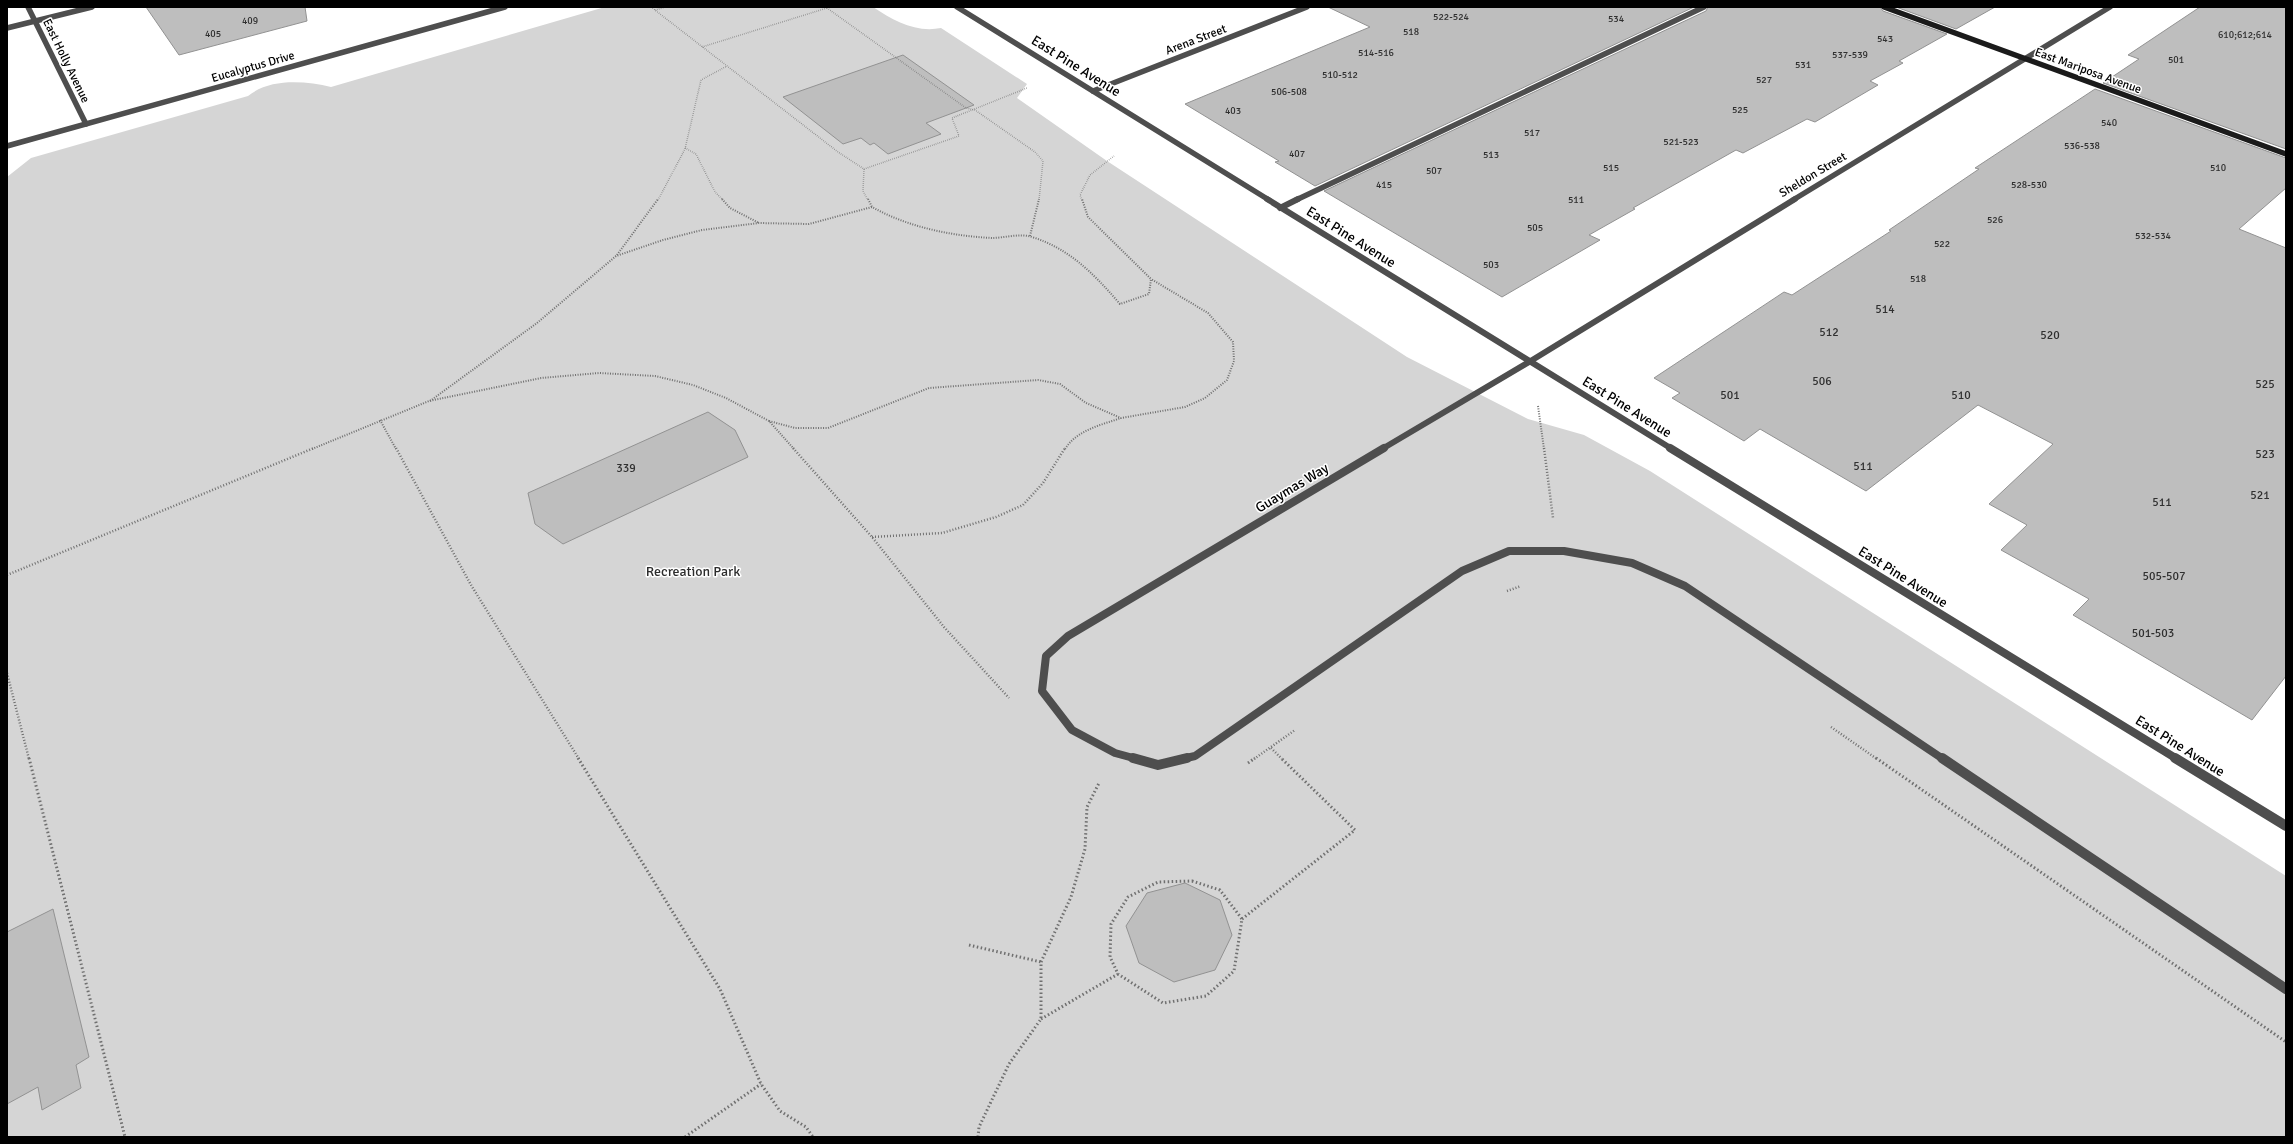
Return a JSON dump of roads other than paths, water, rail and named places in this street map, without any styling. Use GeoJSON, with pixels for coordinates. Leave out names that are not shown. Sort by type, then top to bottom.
{"type":"FeatureCollection","features":[{"type":"Feature","properties":{"kind":"street","name":"East Holly Avenue"},"geometry":{"type":"LineString","coordinates":[[28,7],[86,124]]}},
{"type":"Feature","properties":{"kind":"street"},"geometry":{"type":"LineString","coordinates":[[7,28],[92,7]]}},
{"type":"Feature","properties":{"kind":"street","name":"Eucalyptus Drive"},"geometry":{"type":"LineString","coordinates":[[7,146],[505,7]]}},
{"type":"Feature","properties":{"kind":"street","name":"East Pine Avenue"},"geometry":{"type":"LineString","coordinates":[[956,7],[1529,362],[2286,826]]}},
{"type":"Feature","properties":{"kind":"street","name":"Arena Street"},"geometry":{"type":"LineString","coordinates":[[1093,91],[1308,7]]}},
{"type":"Feature","properties":{"kind":"street"},"geometry":{"type":"LineString","coordinates":[[1280,208],[1704,7]]}},
{"type":"Feature","properties":{"kind":"street","name":"East Mariposa Avenue"},"geometry":{"type":"LineString","coordinates":[[1884,7],[2286,154]]}},
{"type":"Feature","properties":{"kind":"street","name":"Sheldon Street"},"geometry":{"type":"LineString","coordinates":[[1529,362],[2110,7]]}},
{"type":"Feature","properties":{"kind":"street","name":"Guaymas Way"},"geometry":{"type":"LineString","coordinates":[[1529,362],[1068,636],[1046,656],[1042,691],[1072,730],[1115,754],[1158,765],[1195,756],[1462,572],[1509,551],[1557,551],[1632,563],[1685,586],[2286,989]]}},
{"type":"Feature","properties":{"kind":"park label","name":"Recreation Park"},"geometry":{"type":"Point","coordinates":[693,571]}}]}
